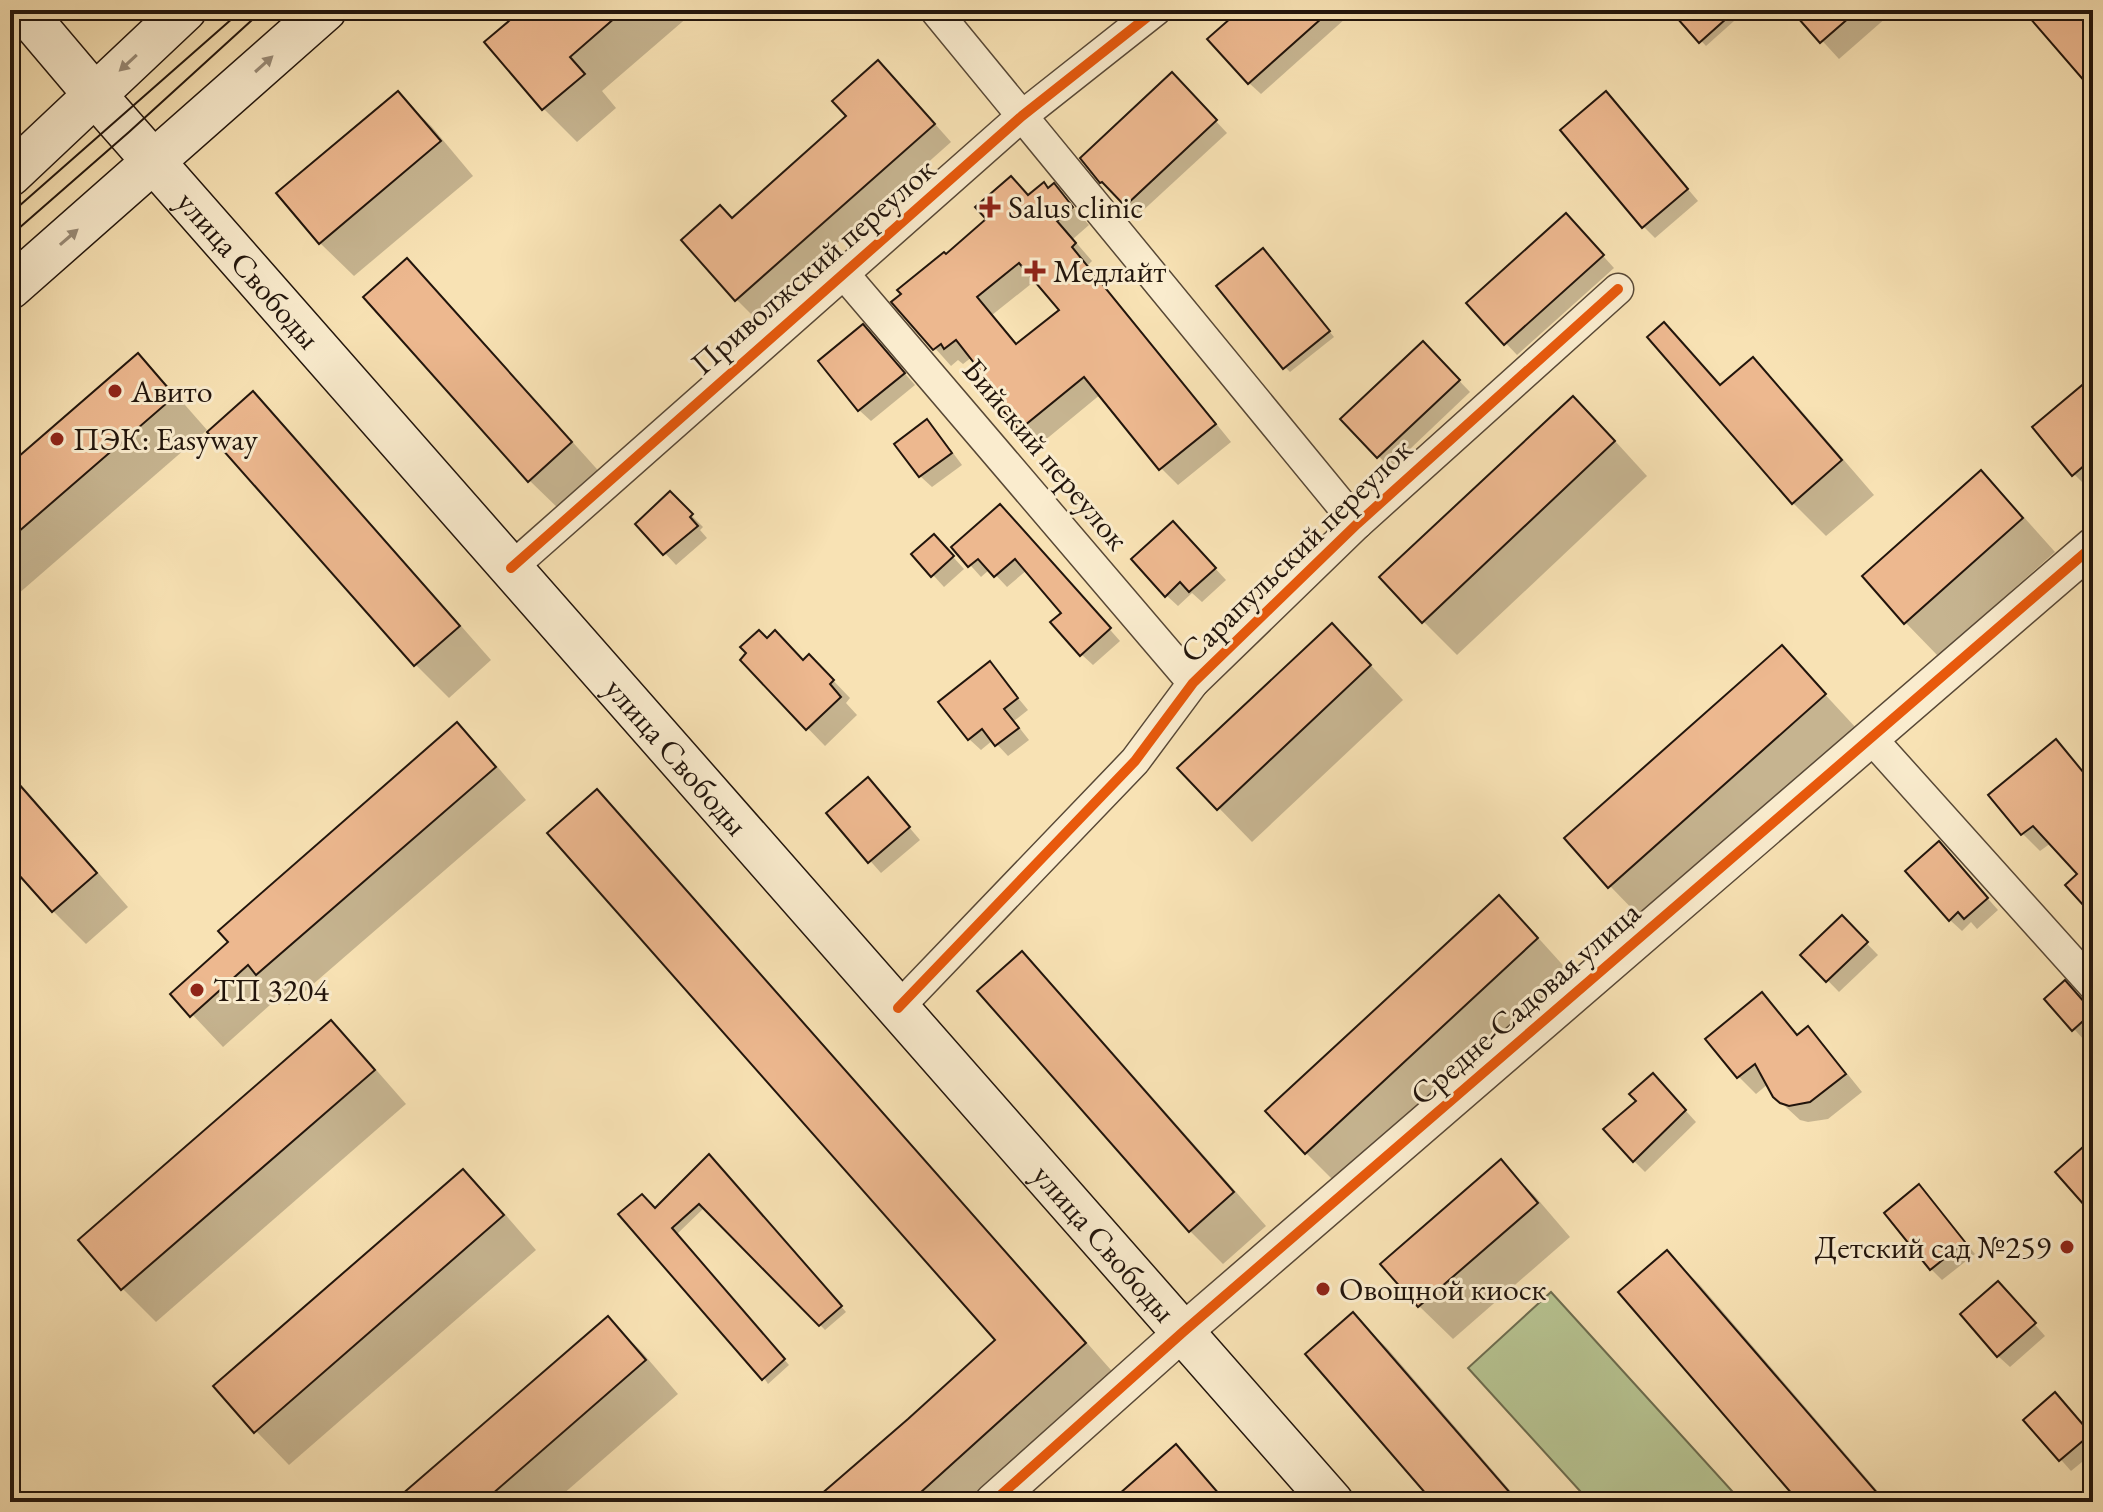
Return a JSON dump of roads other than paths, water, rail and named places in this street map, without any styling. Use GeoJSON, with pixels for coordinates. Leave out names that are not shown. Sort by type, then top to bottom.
{"type":"FeatureCollection","features":[{"type":"Feature","properties":{"kind":"main road","name":"улица Свободы"},"geometry":{"type":"LineString","coordinates":[[23,10],[1332,1502]]}},
{"type":"Feature","properties":{"kind":"main road"},"geometry":{"type":"LineString","coordinates":[[10,175],[185,10]]}},
{"type":"Feature","properties":{"kind":"main road"},"geometry":{"type":"LineString","coordinates":[[10,288],[325,10]]}},
{"type":"Feature","properties":{"kind":"street"},"geometry":{"type":"LineString","coordinates":[[935,10],[1357,524]]}},
{"type":"Feature","properties":{"kind":"street","name":"Приволжский переулок"},"geometry":{"type":"LineString","coordinates":[[511,568],[1022,116],[1156,10]]}},
{"type":"Feature","properties":{"kind":"street","name":"Бийский переулок"},"geometry":{"type":"LineString","coordinates":[[843,273],[1193,683]]}},
{"type":"Feature","properties":{"kind":"street","name":"Сарапульский переулок"},"geometry":{"type":"LineString","coordinates":[[898,1008],[1135,761],[1193,683],[1357,524],[1618,289]]}},
{"type":"Feature","properties":{"kind":"street","name":"Средне-Садовая улица"},"geometry":{"type":"LineString","coordinates":[[993,1502],[1183,1332],[2093,546]]}},
{"type":"Feature","properties":{"kind":"street"},"geometry":{"type":"LineString","coordinates":[[1871,738],[2093,985]]}},
{"type":"Feature","properties":{"kind":"tram line"},"geometry":{"type":"LineString","coordinates":[[10,214],[242,10]]}},
{"type":"Feature","properties":{"kind":"tram line"},"geometry":{"type":"LineString","coordinates":[[10,236],[263,10]]}},
{"type":"Feature","properties":{"kind":"place","name":"Salus clinic"},"geometry":{"type":"Point","coordinates":[990,207]}},
{"type":"Feature","properties":{"kind":"place","name":"Медлайт"},"geometry":{"type":"Point","coordinates":[1035,271]}},
{"type":"Feature","properties":{"kind":"place","name":"Авито"},"geometry":{"type":"Point","coordinates":[115,391]}},
{"type":"Feature","properties":{"kind":"place","name":"ПЭК: Easyway"},"geometry":{"type":"Point","coordinates":[57,439]}},
{"type":"Feature","properties":{"kind":"place","name":"ТП 3204"},"geometry":{"type":"Point","coordinates":[197,990]}},
{"type":"Feature","properties":{"kind":"place","name":"Детский сад №259"},"geometry":{"type":"Point","coordinates":[2067,1247]}},
{"type":"Feature","properties":{"kind":"place","name":"Овощной киоск"},"geometry":{"type":"Point","coordinates":[1323,1289]}}]}
